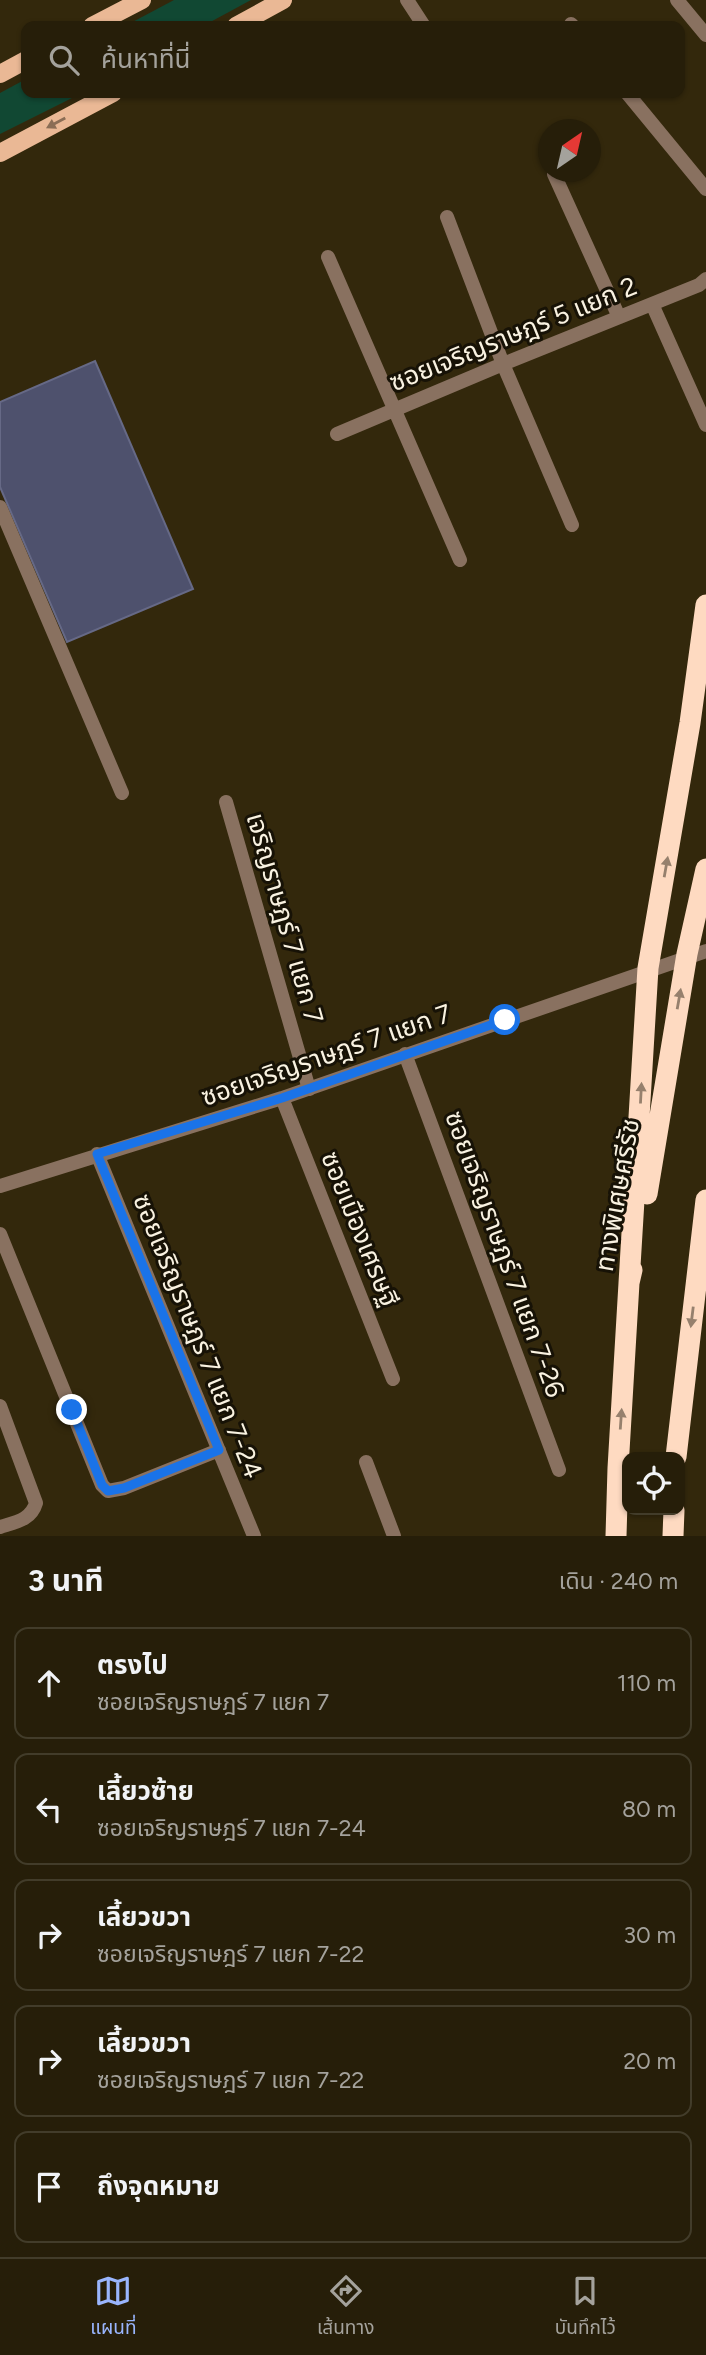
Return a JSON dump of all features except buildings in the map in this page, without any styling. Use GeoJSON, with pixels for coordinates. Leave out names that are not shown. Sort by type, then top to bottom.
{"type":"FeatureCollection","features":[{"type":"Feature","properties":{"kind":"highway"},"geometry":{"type":"LineString","coordinates":[[629,1283],[648,968],[690,723],[706,605]]}},
{"type":"Feature","properties":{"kind":"highway","name":"ทางพิเศษศรีรัช"},"geometry":{"type":"LineString","coordinates":[[616,1536],[629,1283],[643,1222],[687,954],[706,869]]}},
{"type":"Feature","properties":{"kind":"highway"},"geometry":{"type":"LineString","coordinates":[[677,1452],[706,1200]]}},
{"type":"Feature","properties":{"kind":"highway"},"geometry":{"type":"LineString","coordinates":[[673,1536],[674,1515]]}},
{"type":"Feature","properties":{"kind":"main road"},"geometry":{"type":"LineString","coordinates":[[102,21],[142,0]]}},
{"type":"Feature","properties":{"kind":"main road"},"geometry":{"type":"LineString","coordinates":[[245,21],[283,0]]}},
{"type":"Feature","properties":{"kind":"main road"},"geometry":{"type":"LineString","coordinates":[[0,74],[21,64]]}},
{"type":"Feature","properties":{"kind":"main road"},"geometry":{"type":"LineString","coordinates":[[0,153],[104,98]]}},
{"type":"Feature","properties":{"kind":"street"},"geometry":{"type":"LineString","coordinates":[[407,0],[421,21]]}},
{"type":"Feature","properties":{"kind":"street"},"geometry":{"type":"LineString","coordinates":[[677,0],[706,35]]}},
{"type":"Feature","properties":{"kind":"street"},"geometry":{"type":"LineString","coordinates":[[631,98],[706,189]]}},
{"type":"Feature","properties":{"kind":"street"},"geometry":{"type":"LineString","coordinates":[[558,182],[619,317]]}},
{"type":"Feature","properties":{"kind":"street"},"geometry":{"type":"LineString","coordinates":[[447,217],[503,364],[572,525]]}},
{"type":"Feature","properties":{"kind":"street"},"geometry":{"type":"LineString","coordinates":[[328,257],[460,560]]}},
{"type":"Feature","properties":{"kind":"street","name":"ซอยเจริญราษฎร์ 5 แยก 2"},"geometry":{"type":"LineString","coordinates":[[337,434],[699,285],[706,279]]}},
{"type":"Feature","properties":{"kind":"street"},"geometry":{"type":"LineString","coordinates":[[653,304],[706,425]]}},
{"type":"Feature","properties":{"kind":"street"},"geometry":{"type":"LineString","coordinates":[[0,508],[122,793]]}},
{"type":"Feature","properties":{"kind":"street","name":"เจริญราษฎร์ 7 แยก 7"},"geometry":{"type":"LineString","coordinates":[[226,802],[309,1089]]}},
{"type":"Feature","properties":{"kind":"street","name":"ซอยเจริญราษฎร์ 7 แยก 7"},"geometry":{"type":"LineString","coordinates":[[0,1186],[282,1098],[706,951]]}},
{"type":"Feature","properties":{"kind":"street","name":"ซอยเจริญราษฎร์ 7 แยก 7-26"},"geometry":{"type":"LineString","coordinates":[[405,1054],[559,1470]]}},
{"type":"Feature","properties":{"kind":"street","name":"ซอยเมืองเศรษฐี"},"geometry":{"type":"LineString","coordinates":[[282,1098],[393,1378]]}},
{"type":"Feature","properties":{"kind":"street","name":"ซอยเจริญราษฎร์ 7 แยก 7-24"},"geometry":{"type":"LineString","coordinates":[[97,1154],[254,1536]]}},
{"type":"Feature","properties":{"kind":"street"},"geometry":{"type":"LineString","coordinates":[[0,1234],[102,1485],[108,1491],[124,1488],[219,1450]]}},
{"type":"Feature","properties":{"kind":"street"},"geometry":{"type":"LineString","coordinates":[[0,1406],[36,1503],[25,1519],[0,1527]]}},
{"type":"Feature","properties":{"kind":"street"},"geometry":{"type":"LineString","coordinates":[[366,1461],[394,1536]]}},
{"type":"Feature","properties":{"kind":"green space"},"geometry":{"type":"Polygon","coordinates":[[[174,0],[251,0],[212,21],[134,21],[174,0]]]}},
{"type":"Feature","properties":{"kind":"green space"},"geometry":{"type":"Polygon","coordinates":[[[21,82],[21,98],[72,98],[0,134],[0,93],[21,82]]]}},
{"type":"Feature","properties":{"kind":"route"},"geometry":{"type":"LineString","coordinates":[[72,1410],[102,1485],[108,1491],[124,1488],[219,1450],[97,1154],[282,1098],[505,1020]]}}]}
